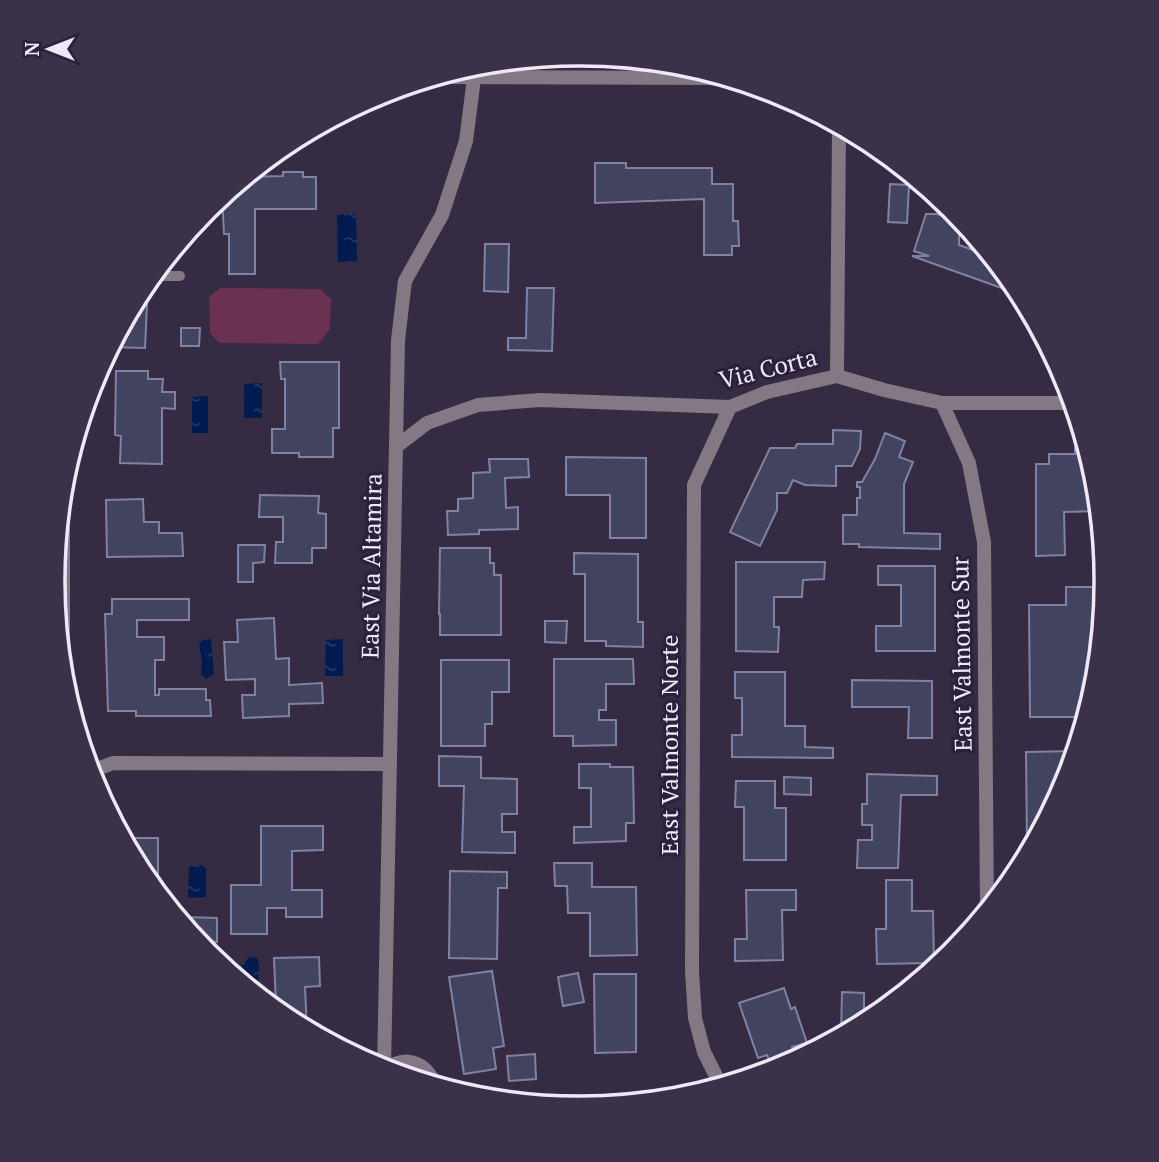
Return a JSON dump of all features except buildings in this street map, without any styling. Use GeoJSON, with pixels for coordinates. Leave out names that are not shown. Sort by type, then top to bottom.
{"type":"FeatureCollection","features":[{"type":"Feature","properties":{"kind":"street"},"geometry":{"type":"LineString","coordinates":[[474,78],[688,78]]}},
{"type":"Feature","properties":{"kind":"street","name":"East Via Altamira"},"geometry":{"type":"LineString","coordinates":[[385,1058],[398,340],[405,282],[442,215],[466,141],[474,78]]}},
{"type":"Feature","properties":{"kind":"street"},"geometry":{"type":"LineString","coordinates":[[837,376],[839,136]]}},
{"type":"Feature","properties":{"kind":"street","name":"Via Corta"},"geometry":{"type":"LineString","coordinates":[[397,446],[428,423],[478,405],[540,400],[730,407],[767,392],[837,376],[942,403],[1062,403]]}},
{"type":"Feature","properties":{"kind":"street","name":"East Valmonte Sur"},"geometry":{"type":"LineString","coordinates":[[942,403],[969,463],[984,542],[988,894]]}},
{"type":"Feature","properties":{"kind":"street","name":"East Valmonte Norte"},"geometry":{"type":"LineString","coordinates":[[716,1077],[704,1052],[695,1018],[692,971],[694,485],[730,407]]}},
{"type":"Feature","properties":{"kind":"street"},"geometry":{"type":"LineString","coordinates":[[100,768],[113,763],[390,764]]}},
{"type":"Feature","properties":{"kind":"street","name":"East Via Altamira"},"geometry":{"type":"LineString","coordinates":[[399,1063],[418,1063],[428,1072]]}},
{"type":"Feature","properties":{"kind":"lane"},"geometry":{"type":"LineString","coordinates":[[165,276],[180,276]]}},
{"type":"Feature","properties":{"kind":"shaded area"},"geometry":{"type":"Polygon","coordinates":[[[220,288],[320,289],[331,299],[330,329],[318,344],[219,343],[210,333],[209,297],[220,288]]]}},
{"type":"Feature","properties":{"kind":"water"},"geometry":{"type":"Polygon","coordinates":[[[356,214],[357,261],[338,262],[337,215],[356,214]]]}},
{"type":"Feature","properties":{"kind":"water"},"geometry":{"type":"Polygon","coordinates":[[[262,383],[262,418],[244,418],[244,384],[262,383]]]}},
{"type":"Feature","properties":{"kind":"water"},"geometry":{"type":"Polygon","coordinates":[[[208,396],[208,433],[192,433],[192,397],[208,396]]]}},
{"type":"Feature","properties":{"kind":"water"},"geometry":{"type":"Polygon","coordinates":[[[211,639],[214,674],[206,679],[201,674],[199,644],[203,640],[211,639]]]}},
{"type":"Feature","properties":{"kind":"water"},"geometry":{"type":"Polygon","coordinates":[[[343,639],[343,676],[325,676],[326,640],[343,639]]]}},
{"type":"Feature","properties":{"kind":"water"},"geometry":{"type":"Polygon","coordinates":[[[199,864],[206,868],[206,897],[188,898],[189,867],[199,864]]]}},
{"type":"Feature","properties":{"kind":"water"},"geometry":{"type":"Polygon","coordinates":[[[250,957],[257,958],[258,983],[242,969],[242,964],[250,957]]]}}]}
